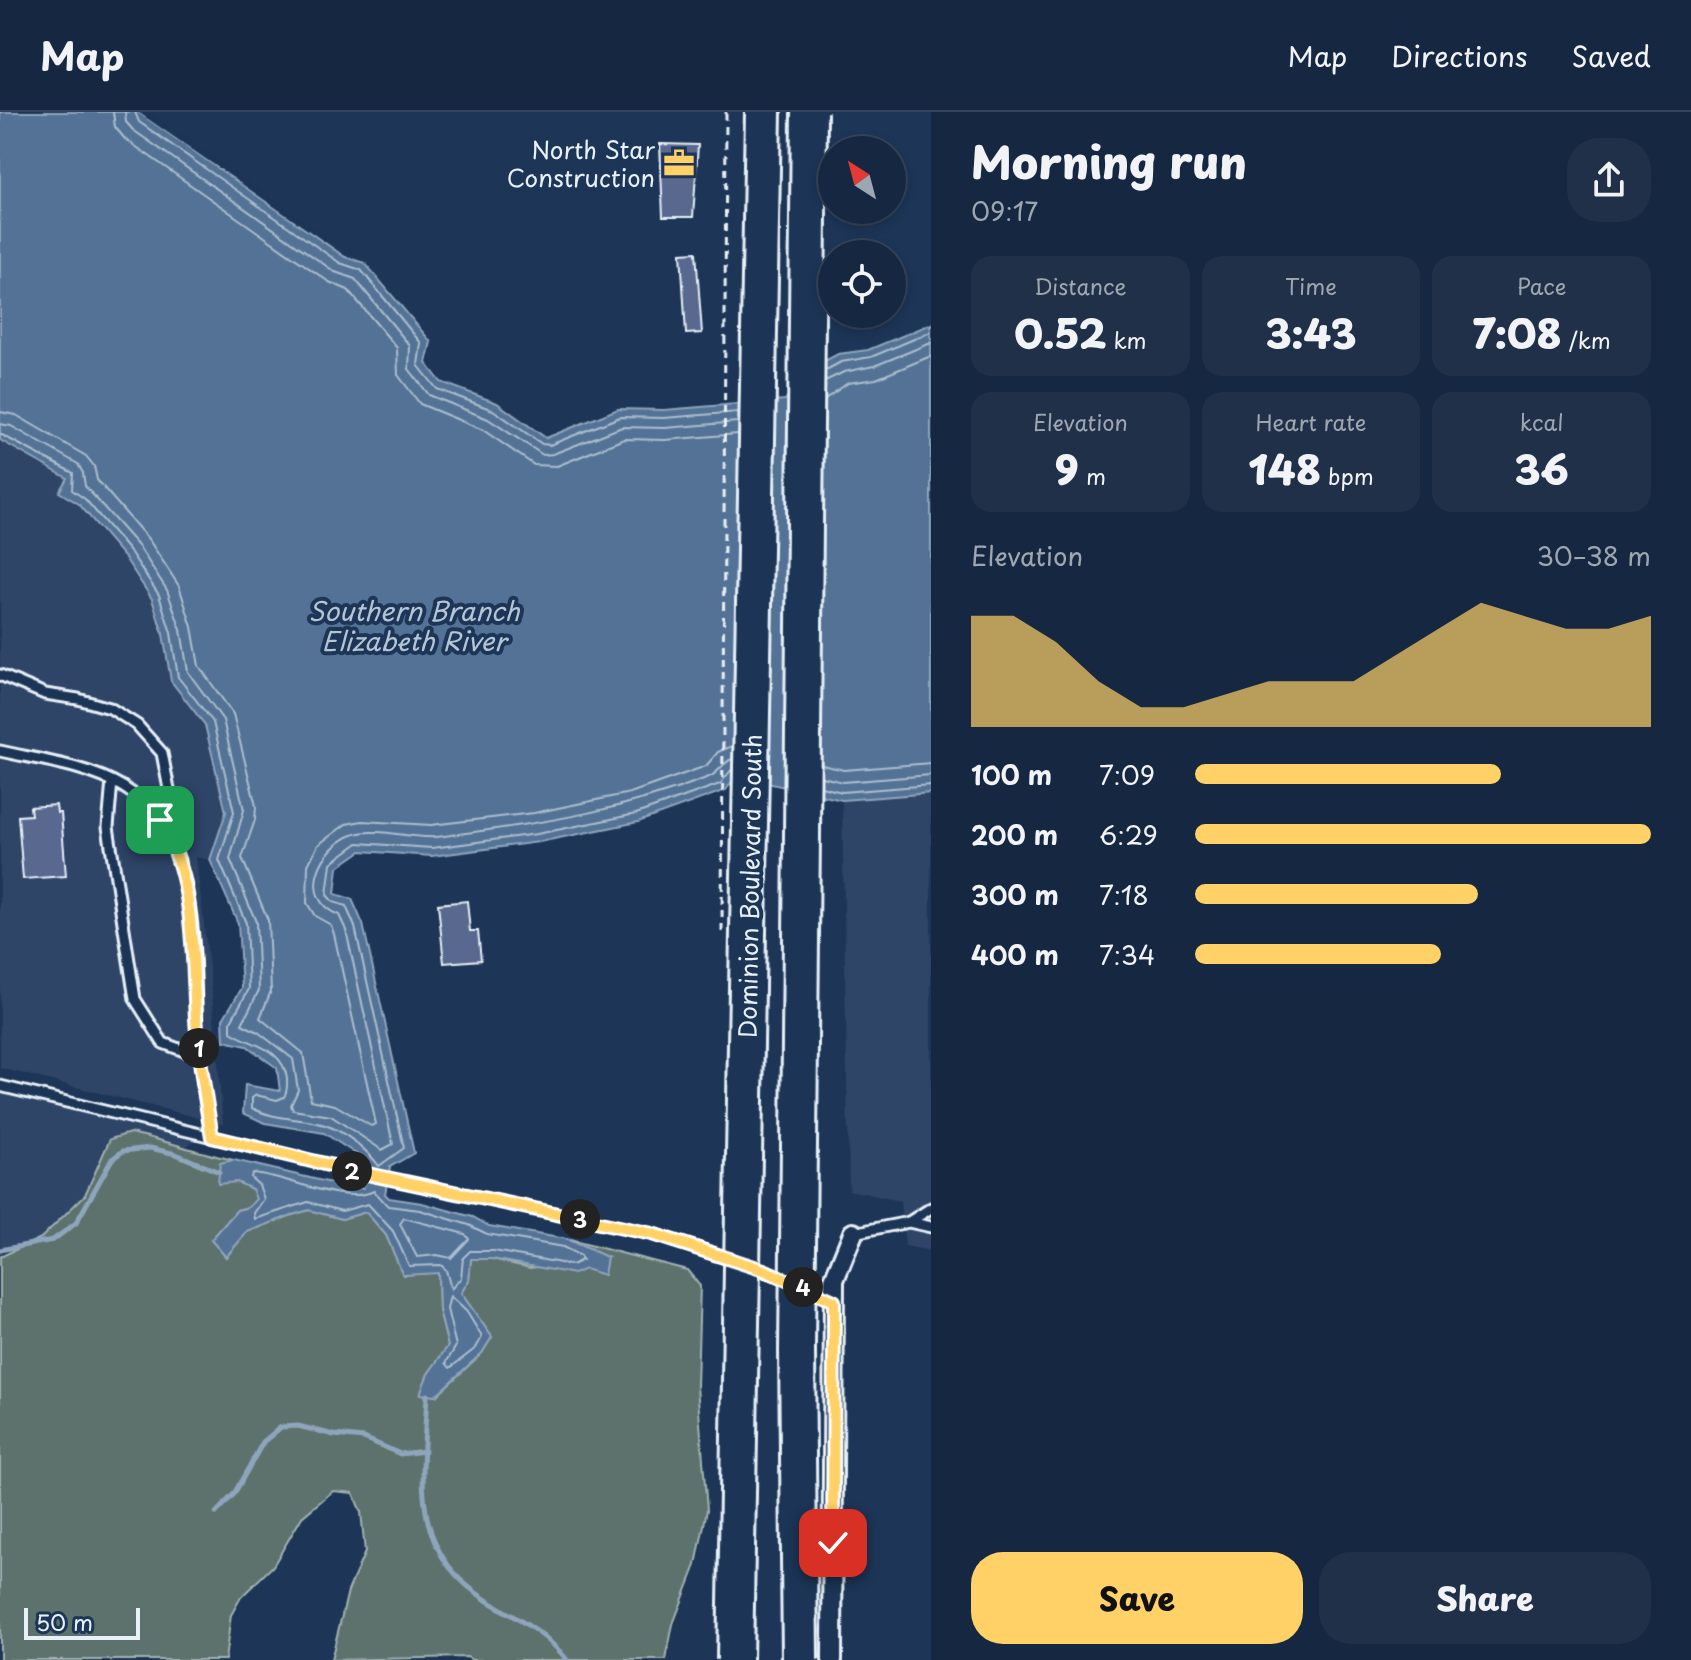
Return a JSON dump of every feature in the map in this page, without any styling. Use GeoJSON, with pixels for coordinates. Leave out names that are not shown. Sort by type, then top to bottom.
{"type":"FeatureCollection","features":[{"type":"Feature","properties":{"kind":"highway","name":"Dominion Boulevard South"},"geometry":{"type":"LineString","coordinates":[[735,1660],[763,112]]}},
{"type":"Feature","properties":{"kind":"highway"},"geometry":{"type":"LineString","coordinates":[[800,1660],[797,1351],[809,112]]}},
{"type":"Feature","properties":{"kind":"street"},"geometry":{"type":"LineString","coordinates":[[832,1660],[834,1301],[836,1272],[853,1233]]}},
{"type":"Feature","properties":{"kind":"lane"},"geometry":{"type":"LineString","coordinates":[[0,675],[45,694],[110,708],[137,725],[162,753],[174,815],[174,845],[194,944],[200,1057],[212,1137]]}},
{"type":"Feature","properties":{"kind":"lane"},"geometry":{"type":"LineString","coordinates":[[0,751],[112,781],[143,802],[160,820],[174,845]]}},
{"type":"Feature","properties":{"kind":"lane"},"geometry":{"type":"LineString","coordinates":[[112,781],[110,842],[135,999],[163,1043],[200,1057]]}},
{"type":"Feature","properties":{"kind":"lane"},"geometry":{"type":"LineString","coordinates":[[0,1086],[358,1172],[652,1234],[764,1270],[834,1301]]}},
{"type":"Feature","properties":{"kind":"lane"},"geometry":{"type":"LineString","coordinates":[[853,1233],[909,1222],[931,1208]]}},
{"type":"Feature","properties":{"kind":"lane"},"geometry":{"type":"LineString","coordinates":[[909,1222],[931,1227]]}},
{"type":"Feature","properties":{"kind":"path"},"geometry":{"type":"LineString","coordinates":[[722,935],[726,112]]}},
{"type":"Feature","properties":{"kind":"shaded area"},"geometry":{"type":"Polygon","coordinates":[[[0,440],[67,478],[59,492],[79,504],[125,558],[152,599],[163,634],[171,681],[205,725],[226,812],[210,860],[196,857],[223,1124],[0,1068],[0,440]]]}},
{"type":"Feature","properties":{"kind":"shaded area"},"geometry":{"type":"Polygon","coordinates":[[[931,793],[931,1251],[905,1246],[900,1201],[849,1190],[842,800],[931,793]]]}},
{"type":"Feature","properties":{"kind":"shaded area"},"geometry":{"type":"Polygon","coordinates":[[[0,1092],[194,1141],[53,1240],[0,1250],[0,1092]]]}},
{"type":"Feature","properties":{"kind":"green space"},"geometry":{"type":"Polygon","coordinates":[[[130,1133],[234,1160],[220,1163],[237,1182],[252,1189],[257,1200],[249,1207],[237,1210],[211,1240],[226,1257],[247,1232],[292,1215],[309,1210],[342,1219],[366,1212],[386,1235],[403,1275],[438,1272],[439,1310],[448,1346],[428,1374],[421,1394],[436,1396],[482,1353],[492,1337],[461,1293],[469,1280],[471,1259],[492,1259],[530,1268],[607,1257],[566,1239],[687,1270],[700,1286],[697,1386],[707,1510],[696,1565],[673,1624],[666,1660],[472,1660],[467,1657],[331,1660],[348,1591],[365,1552],[361,1512],[353,1493],[333,1491],[302,1517],[273,1566],[241,1597],[231,1615],[225,1660],[0,1660],[0,1257],[41,1238],[85,1195],[110,1139],[130,1133]]]}},
{"type":"Feature","properties":{"kind":"water","name":"Southern Branch Elizabeth River"},"geometry":{"type":"Polygon","coordinates":[[[0,112],[138,112],[345,257],[365,263],[431,342],[426,363],[441,382],[497,403],[546,438],[618,409],[664,410],[785,400],[813,367],[838,354],[868,350],[931,324],[931,793],[842,800],[736,776],[726,790],[638,822],[539,842],[432,856],[361,851],[338,867],[335,894],[352,899],[363,924],[414,1153],[390,1167],[385,1194],[389,1198],[422,1203],[473,1217],[489,1226],[566,1239],[607,1257],[604,1275],[585,1269],[574,1274],[492,1259],[471,1259],[469,1280],[461,1293],[492,1337],[482,1353],[435,1396],[420,1394],[428,1374],[448,1346],[439,1310],[438,1273],[403,1275],[386,1235],[366,1212],[342,1219],[309,1210],[292,1215],[247,1232],[226,1257],[211,1240],[237,1210],[249,1207],[256,1199],[252,1189],[237,1182],[218,1184],[220,1163],[234,1160],[364,1188],[368,1162],[324,1133],[265,1123],[243,1113],[245,1085],[280,1091],[277,1068],[247,1046],[224,1041],[223,1019],[242,988],[238,923],[210,860],[226,812],[205,725],[171,681],[163,634],[152,599],[125,558],[79,504],[59,492],[67,478],[0,440],[0,112]]]}},
{"type":"Feature","properties":{"kind":"pier"},"geometry":{"type":"Polygon","coordinates":[[[138,112],[145,112],[326,238],[324,241],[138,112]]]}},
{"type":"Feature","properties":{"kind":"building","name":"North Star Construction"},"geometry":{"type":"Polygon","coordinates":[[[660,144],[698,145],[693,217],[663,217],[660,144]]]}},
{"type":"Feature","properties":{"kind":"building"},"geometry":{"type":"Polygon","coordinates":[[[696,252],[702,333],[686,334],[681,253],[696,252]]]}},
{"type":"Feature","properties":{"kind":"building"},"geometry":{"type":"Polygon","coordinates":[[[56,805],[57,813],[61,813],[66,876],[23,879],[18,816],[31,815],[30,807],[56,805]]]}},
{"type":"Feature","properties":{"kind":"building"},"geometry":{"type":"Polygon","coordinates":[[[467,901],[470,931],[478,931],[481,960],[444,963],[438,904],[467,901]]]}},
{"type":"Feature","properties":{"kind":"waterway"},"geometry":{"type":"LineString","coordinates":[[0,1250],[53,1240],[76,1223],[112,1159],[123,1151],[150,1148],[176,1154],[219,1172]]}},
{"type":"Feature","properties":{"kind":"waterway"},"geometry":{"type":"LineString","coordinates":[[427,1395],[423,1483],[432,1535],[444,1559],[462,1581],[540,1634],[567,1660]]}},
{"type":"Feature","properties":{"kind":"waterway"},"geometry":{"type":"LineString","coordinates":[[216,1513],[234,1494],[263,1442],[281,1427],[298,1426],[334,1435],[364,1438],[400,1454],[425,1451]]}},
{"type":"Feature","properties":{"kind":"place","name":"North Star Construction"},"geometry":{"type":"Point","coordinates":[679,163]}},
{"type":"Feature","properties":{"kind":"route"},"geometry":{"type":"LineString","coordinates":[[160,820],[174,845],[183,877],[194,944],[197,1031],[212,1137],[358,1172],[652,1234],[764,1270],[834,1301],[833,1543]]}}]}
